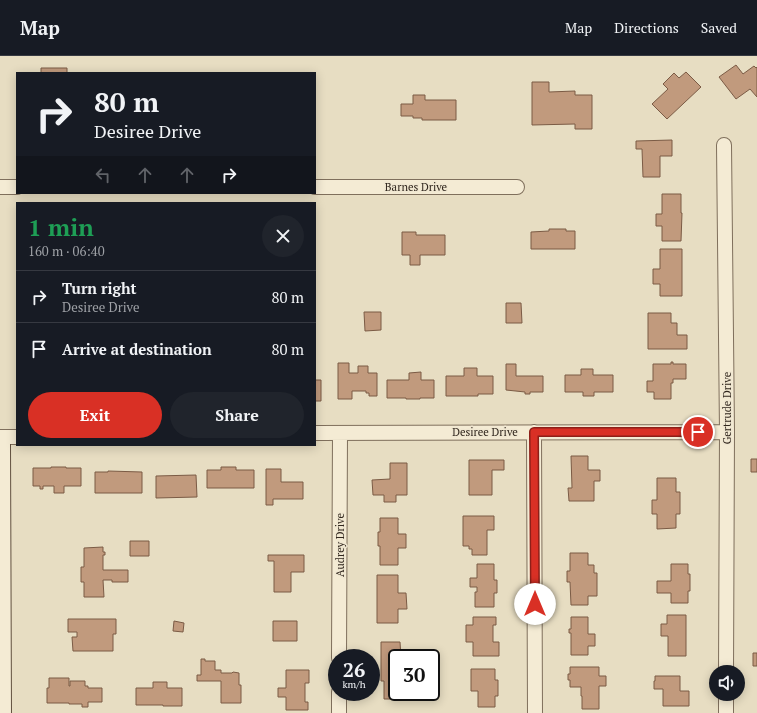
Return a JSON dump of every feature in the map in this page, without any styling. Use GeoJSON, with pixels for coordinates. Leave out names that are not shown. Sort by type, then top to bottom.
{"type":"FeatureCollection","features":[{"type":"Feature","properties":{"kind":"street","name":"Gertrude Drive"},"geometry":{"type":"LineString","coordinates":[[724,144],[727,432],[726,665]]}},
{"type":"Feature","properties":{"kind":"street"},"geometry":{"type":"LineString","coordinates":[[0,187],[16,187]]}},
{"type":"Feature","properties":{"kind":"street","name":"Barnes Drive"},"geometry":{"type":"LineString","coordinates":[[316,187],[518,187]]}},
{"type":"Feature","properties":{"kind":"street"},"geometry":{"type":"LineString","coordinates":[[534,432],[535,713]]}},
{"type":"Feature","properties":{"kind":"street","name":"Desiree Drive"},"geometry":{"type":"LineString","coordinates":[[316,433],[727,432]]}},
{"type":"Feature","properties":{"kind":"street","name":"Audrey Drive"},"geometry":{"type":"LineString","coordinates":[[340,433],[340,649]]}},
{"type":"Feature","properties":{"kind":"street"},"geometry":{"type":"LineString","coordinates":[[0,437],[16,436]]}},
{"type":"Feature","properties":{"kind":"street"},"geometry":{"type":"LineString","coordinates":[[0,444],[1,713]]}},
{"type":"Feature","properties":{"kind":"street"},"geometry":{"type":"LineString","coordinates":[[339,701],[339,713]]}},
{"type":"Feature","properties":{"kind":"street"},"geometry":{"type":"LineString","coordinates":[[726,701],[726,713]]}},
{"type":"Feature","properties":{"kind":"building"},"geometry":{"type":"Polygon","coordinates":[[[736,65],[743,74],[754,66],[756,68],[757,67],[757,97],[750,89],[736,99],[719,77],[736,65]]]}},
{"type":"Feature","properties":{"kind":"building"},"geometry":{"type":"Polygon","coordinates":[[[41,68],[67,68],[67,72],[41,72],[41,68]]]}},
{"type":"Feature","properties":{"kind":"building"},"geometry":{"type":"Polygon","coordinates":[[[686,72],[701,87],[667,119],[652,104],[668,89],[663,84],[674,73],[679,78],[686,72]]]}},
{"type":"Feature","properties":{"kind":"building"},"geometry":{"type":"Polygon","coordinates":[[[532,82],[549,82],[549,92],[575,91],[575,95],[592,95],[592,129],[575,129],[575,124],[532,125],[532,82]]]}},
{"type":"Feature","properties":{"kind":"building"},"geometry":{"type":"Polygon","coordinates":[[[413,95],[425,95],[425,100],[456,100],[456,120],[422,120],[422,118],[413,118],[413,116],[401,116],[401,104],[413,104],[413,95]]]}},
{"type":"Feature","properties":{"kind":"building"},"geometry":{"type":"Polygon","coordinates":[[[672,140],[672,156],[660,156],[660,177],[643,177],[642,149],[636,149],[636,141],[672,140]]]}},
{"type":"Feature","properties":{"kind":"building"},"geometry":{"type":"Polygon","coordinates":[[[662,194],[681,194],[681,241],[662,241],[662,226],[656,226],[656,214],[662,214],[662,194]]]}},
{"type":"Feature","properties":{"kind":"building"},"geometry":{"type":"Polygon","coordinates":[[[549,229],[566,229],[566,231],[575,231],[575,249],[531,249],[531,232],[549,231],[549,229]]]}},
{"type":"Feature","properties":{"kind":"building"},"geometry":{"type":"Polygon","coordinates":[[[402,232],[416,232],[416,235],[445,235],[445,255],[420,255],[420,265],[410,265],[410,255],[402,255],[402,232]]]}},
{"type":"Feature","properties":{"kind":"building"},"geometry":{"type":"Polygon","coordinates":[[[660,249],[682,249],[682,296],[660,296],[660,284],[653,284],[653,269],[660,269],[660,249]]]}},
{"type":"Feature","properties":{"kind":"building"},"geometry":{"type":"Polygon","coordinates":[[[506,303],[521,303],[522,323],[506,323],[506,303]]]}},
{"type":"Feature","properties":{"kind":"building"},"geometry":{"type":"Polygon","coordinates":[[[364,312],[381,312],[381,330],[365,331],[364,312]]]}},
{"type":"Feature","properties":{"kind":"building"},"geometry":{"type":"Polygon","coordinates":[[[648,313],[671,313],[671,323],[677,323],[677,335],[687,335],[687,349],[648,349],[648,313]]]}},
{"type":"Feature","properties":{"kind":"building"},"geometry":{"type":"Polygon","coordinates":[[[671,362],[673,362],[673,364],[686,364],[686,379],[673,379],[673,383],[671,383],[671,399],[654,399],[654,392],[647,392],[647,381],[653,381],[653,364],[671,364],[671,362]]]}},
{"type":"Feature","properties":{"kind":"building"},"geometry":{"type":"Polygon","coordinates":[[[338,363],[349,363],[349,373],[358,373],[358,366],[368,366],[368,373],[377,373],[377,396],[369,396],[369,393],[366,393],[366,391],[352,391],[352,399],[338,399],[338,363]]]}},
{"type":"Feature","properties":{"kind":"building"},"geometry":{"type":"Polygon","coordinates":[[[506,364],[516,364],[516,376],[543,376],[543,392],[530,392],[530,394],[525,394],[525,392],[506,390],[506,364]]]}},
{"type":"Feature","properties":{"kind":"building"},"geometry":{"type":"Polygon","coordinates":[[[464,368],[477,368],[477,376],[493,376],[493,394],[478,394],[478,396],[446,396],[446,376],[464,376],[464,368]]]}},
{"type":"Feature","properties":{"kind":"building"},"geometry":{"type":"Polygon","coordinates":[[[581,369],[593,369],[593,375],[613,375],[613,392],[594,392],[594,396],[583,396],[583,392],[565,392],[565,375],[581,375],[581,369]]]}},
{"type":"Feature","properties":{"kind":"building"},"geometry":{"type":"Polygon","coordinates":[[[421,372],[421,380],[434,380],[434,398],[387,398],[387,380],[409,380],[409,373],[421,372]]]}},
{"type":"Feature","properties":{"kind":"building"},"geometry":{"type":"Polygon","coordinates":[[[316,380],[321,380],[321,401],[316,401],[316,380]]]}},
{"type":"Feature","properties":{"kind":"building"},"geometry":{"type":"Polygon","coordinates":[[[571,456],[588,456],[588,470],[600,470],[600,481],[594,481],[594,501],[569,501],[568,488],[572,488],[571,456]]]}},
{"type":"Feature","properties":{"kind":"building"},"geometry":{"type":"Polygon","coordinates":[[[751,459],[757,459],[757,472],[751,472],[751,459]]]}},
{"type":"Feature","properties":{"kind":"building"},"geometry":{"type":"Polygon","coordinates":[[[469,460],[504,460],[504,470],[492,470],[492,495],[469,495],[469,460]]]}},
{"type":"Feature","properties":{"kind":"building"},"geometry":{"type":"Polygon","coordinates":[[[390,463],[407,463],[407,495],[396,495],[396,502],[384,502],[384,495],[373,495],[372,480],[390,479],[390,463]]]}},
{"type":"Feature","properties":{"kind":"building"},"geometry":{"type":"Polygon","coordinates":[[[221,467],[236,467],[236,470],[254,470],[254,488],[207,488],[207,470],[221,470],[221,467]]]}},
{"type":"Feature","properties":{"kind":"building"},"geometry":{"type":"Polygon","coordinates":[[[33,468],[81,468],[81,486],[64,486],[64,493],[54,493],[54,486],[43,486],[43,489],[40,489],[40,486],[33,486],[33,468]]]}},
{"type":"Feature","properties":{"kind":"building"},"geometry":{"type":"Polygon","coordinates":[[[266,469],[281,469],[281,482],[303,482],[303,499],[273,499],[273,505],[266,505],[266,469]]]}},
{"type":"Feature","properties":{"kind":"building"},"geometry":{"type":"Polygon","coordinates":[[[95,472],[142,472],[142,493],[95,493],[95,472]]]}},
{"type":"Feature","properties":{"kind":"building"},"geometry":{"type":"Polygon","coordinates":[[[196,475],[197,497],[156,498],[156,476],[196,475]]]}},
{"type":"Feature","properties":{"kind":"building"},"geometry":{"type":"Polygon","coordinates":[[[657,478],[676,478],[676,492],[680,492],[680,514],[676,514],[676,528],[657,529],[657,514],[652,514],[652,500],[657,500],[657,478]]]}},
{"type":"Feature","properties":{"kind":"building"},"geometry":{"type":"Polygon","coordinates":[[[463,516],[494,516],[494,530],[487,530],[487,555],[472,555],[472,549],[469,549],[469,546],[463,546],[463,516]]]}},
{"type":"Feature","properties":{"kind":"building"},"geometry":{"type":"Polygon","coordinates":[[[380,518],[398,518],[398,534],[406,534],[406,548],[398,548],[398,565],[380,565],[378,532],[380,532],[380,518]]]}},
{"type":"Feature","properties":{"kind":"building"},"geometry":{"type":"Polygon","coordinates":[[[130,541],[149,541],[149,556],[130,556],[130,541]]]}},
{"type":"Feature","properties":{"kind":"building"},"geometry":{"type":"Polygon","coordinates":[[[103,547],[103,552],[105,552],[105,555],[103,555],[103,570],[128,570],[128,582],[112,582],[112,580],[103,580],[104,597],[84,597],[84,582],[81,582],[81,567],[84,567],[84,548],[103,547]]]}},
{"type":"Feature","properties":{"kind":"building"},"geometry":{"type":"Polygon","coordinates":[[[570,553],[588,553],[588,565],[594,565],[594,573],[597,573],[597,596],[588,596],[588,605],[571,605],[570,582],[567,582],[567,571],[570,571],[570,553]]]}},
{"type":"Feature","properties":{"kind":"building"},"geometry":{"type":"Polygon","coordinates":[[[268,555],[304,555],[304,572],[291,572],[291,592],[274,592],[274,561],[268,561],[268,555]]]}},
{"type":"Feature","properties":{"kind":"building"},"geometry":{"type":"Polygon","coordinates":[[[477,564],[494,564],[494,580],[497,580],[497,593],[494,593],[494,607],[475,607],[475,592],[477,592],[477,587],[470,587],[470,578],[477,578],[477,564]]]}},
{"type":"Feature","properties":{"kind":"building"},"geometry":{"type":"Polygon","coordinates":[[[671,564],[688,564],[688,574],[690,574],[690,591],[688,591],[688,603],[671,603],[671,593],[657,593],[657,581],[671,581],[671,564]]]}},
{"type":"Feature","properties":{"kind":"building"},"geometry":{"type":"Polygon","coordinates":[[[377,575],[398,575],[398,593],[406,593],[407,609],[398,609],[398,623],[377,623],[377,575]]]}},
{"type":"Feature","properties":{"kind":"building"},"geometry":{"type":"Polygon","coordinates":[[[667,615],[686,615],[686,656],[668,656],[668,636],[661,636],[661,624],[667,624],[667,615]]]}},
{"type":"Feature","properties":{"kind":"building"},"geometry":{"type":"Polygon","coordinates":[[[473,617],[496,617],[496,625],[493,625],[493,642],[499,642],[499,656],[473,656],[473,642],[466,642],[466,625],[473,625],[473,617]]]}},
{"type":"Feature","properties":{"kind":"building"},"geometry":{"type":"Polygon","coordinates":[[[571,617],[588,617],[588,634],[595,634],[595,646],[588,646],[588,655],[571,655],[571,633],[569,633],[569,629],[571,629],[571,617]]]}},
{"type":"Feature","properties":{"kind":"building"},"geometry":{"type":"Polygon","coordinates":[[[68,619],[116,619],[116,634],[113,634],[113,651],[73,651],[72,637],[77,637],[77,632],[68,632],[68,619]]]}},
{"type":"Feature","properties":{"kind":"building"},"geometry":{"type":"Polygon","coordinates":[[[174,621],[184,623],[183,632],[173,631],[174,621]]]}},
{"type":"Feature","properties":{"kind":"building"},"geometry":{"type":"Polygon","coordinates":[[[273,621],[297,621],[297,641],[273,641],[273,621]]]}},
{"type":"Feature","properties":{"kind":"building"},"geometry":{"type":"Polygon","coordinates":[[[381,642],[400,642],[400,649],[388,649],[388,699],[384,699],[384,681],[381,681],[381,642]]]}},
{"type":"Feature","properties":{"kind":"building"},"geometry":{"type":"Polygon","coordinates":[[[753,653],[757,653],[757,666],[753,666],[753,653]]]}},
{"type":"Feature","properties":{"kind":"building"},"geometry":{"type":"Polygon","coordinates":[[[201,659],[205,659],[205,661],[215,661],[215,670],[221,670],[221,673],[239,673],[241,703],[221,703],[221,681],[197,681],[197,675],[201,675],[201,659]]]}},
{"type":"Feature","properties":{"kind":"building"},"geometry":{"type":"Polygon","coordinates":[[[570,667],[599,667],[599,676],[606,676],[606,686],[599,686],[599,709],[582,709],[581,687],[570,687],[570,680],[568,680],[570,667]]]}},
{"type":"Feature","properties":{"kind":"building"},"geometry":{"type":"Polygon","coordinates":[[[471,669],[495,669],[495,680],[498,680],[498,696],[495,696],[495,707],[478,707],[478,691],[471,691],[471,669]]]}},
{"type":"Feature","properties":{"kind":"building"},"geometry":{"type":"Polygon","coordinates":[[[286,670],[309,670],[309,683],[305,683],[305,702],[308,702],[308,710],[286,710],[286,697],[278,697],[278,688],[286,688],[286,670]]]}},
{"type":"Feature","properties":{"kind":"building"},"geometry":{"type":"Polygon","coordinates":[[[655,676],[680,676],[680,691],[689,691],[689,706],[663,706],[663,689],[654,689],[655,676]]]}},
{"type":"Feature","properties":{"kind":"building"},"geometry":{"type":"Polygon","coordinates":[[[49,678],[69,678],[69,686],[70,681],[85,681],[85,686],[88,686],[88,688],[102,688],[102,702],[88,702],[88,707],[82,707],[82,704],[47,703],[49,678]]]}},
{"type":"Feature","properties":{"kind":"building"},"geometry":{"type":"Polygon","coordinates":[[[153,682],[167,682],[167,688],[182,688],[182,706],[136,705],[136,688],[153,688],[153,682]]]}},
{"type":"Feature","properties":{"kind":"route"},"geometry":{"type":"LineString","coordinates":[[535,604],[534,432],[698,432]]}}]}
